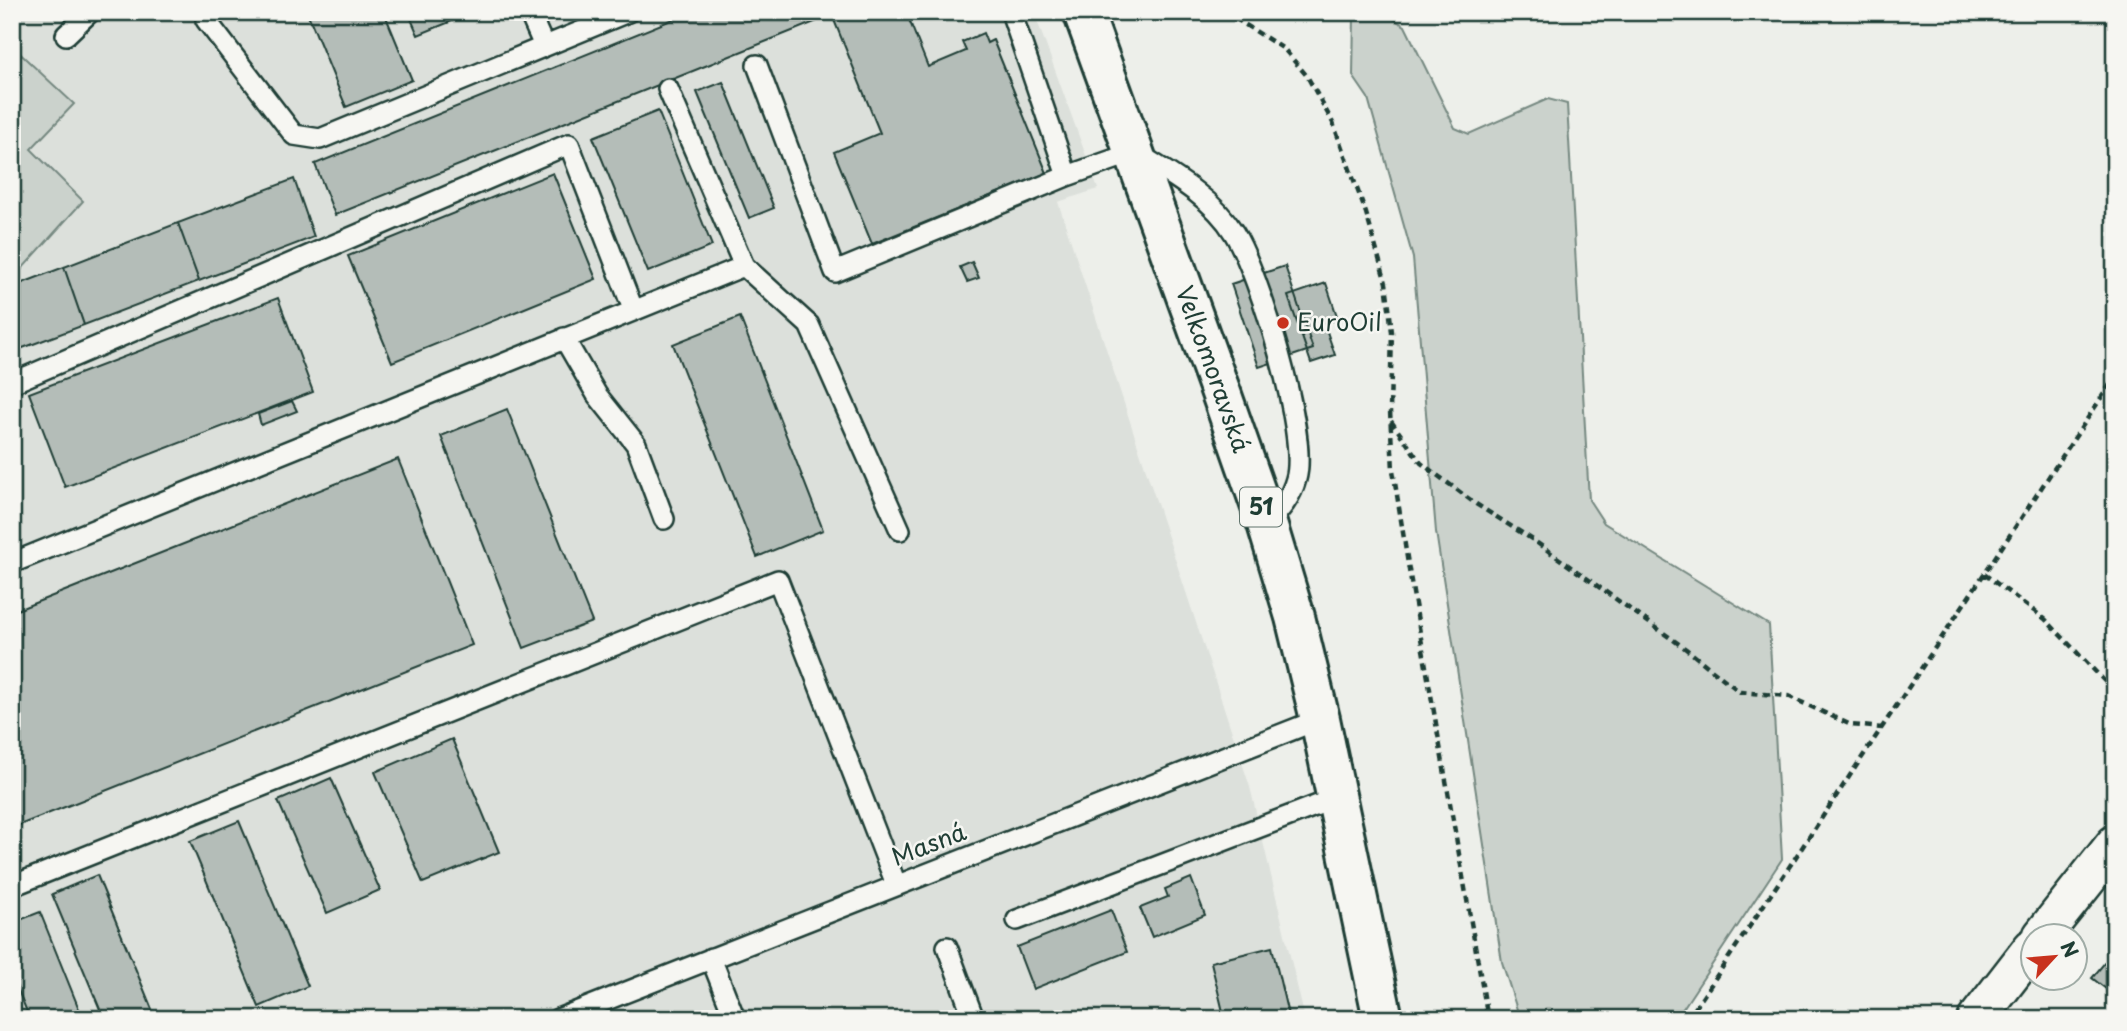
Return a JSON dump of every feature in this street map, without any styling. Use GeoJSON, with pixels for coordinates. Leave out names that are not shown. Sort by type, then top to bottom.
{"type":"FeatureCollection","features":[{"type":"Feature","properties":{"kind":"main road","name":"Velkomoravská"},"geometry":{"type":"LineString","coordinates":[[1083,12],[1267,524],[1295,617],[1320,719],[1383,1019]]}},
{"type":"Feature","properties":{"kind":"street"},"geometry":{"type":"LineString","coordinates":[[2053,922],[2115,844]]}},
{"type":"Feature","properties":{"kind":"street"},"geometry":{"type":"LineString","coordinates":[[1977,1019],[2018,966]]}},
{"type":"Feature","properties":{"kind":"lane"},"geometry":{"type":"LineString","coordinates":[[65,34],[90,12]]}},
{"type":"Feature","properties":{"kind":"lane"},"geometry":{"type":"LineString","coordinates":[[210,12],[206,20],[294,135],[320,139],[628,12]]}},
{"type":"Feature","properties":{"kind":"lane"},"geometry":{"type":"LineString","coordinates":[[529,12],[544,47]]}},
{"type":"Feature","properties":{"kind":"lane"},"geometry":{"type":"LineString","coordinates":[[1011,12],[1067,176]]}},
{"type":"Feature","properties":{"kind":"lane"},"geometry":{"type":"LineString","coordinates":[[757,65],[835,272],[1067,176],[1135,152],[1204,199],[1233,232],[1252,271],[1284,372],[1296,433],[1297,477],[1287,501],[1267,524]]}},
{"type":"Feature","properties":{"kind":"lane"},"geometry":{"type":"LineString","coordinates":[[668,89],[744,266],[809,325],[900,530]]}},
{"type":"Feature","properties":{"kind":"lane"},"geometry":{"type":"LineString","coordinates":[[12,383],[569,144],[634,309]]}},
{"type":"Feature","properties":{"kind":"lane"},"geometry":{"type":"LineString","coordinates":[[12,563],[744,266]]}},
{"type":"Feature","properties":{"kind":"lane"},"geometry":{"type":"LineString","coordinates":[[564,338],[597,395],[636,444],[664,519]]}},
{"type":"Feature","properties":{"kind":"lane"},"geometry":{"type":"LineString","coordinates":[[12,886],[778,580],[896,884]]}},
{"type":"Feature","properties":{"kind":"lane","name":"Masná"},"geometry":{"type":"LineString","coordinates":[[563,1018],[896,884],[1320,719]]}},
{"type":"Feature","properties":{"kind":"lane"},"geometry":{"type":"LineString","coordinates":[[1017,920],[1336,798]]}},
{"type":"Feature","properties":{"kind":"lane"},"geometry":{"type":"LineString","coordinates":[[947,947],[974,1019]]}},
{"type":"Feature","properties":{"kind":"lane"},"geometry":{"type":"LineString","coordinates":[[711,958],[735,1019]]}},
{"type":"Feature","properties":{"kind":"path"},"geometry":{"type":"LineString","coordinates":[[1225,12],[1259,32],[1294,59],[1307,76],[1332,123],[1366,213],[1386,283],[1391,332],[1390,421],[1393,470],[1488,1019]]}},
{"type":"Feature","properties":{"kind":"path"},"geometry":{"type":"LineString","coordinates":[[1688,1019],[2115,377]]}},
{"type":"Feature","properties":{"kind":"path"},"geometry":{"type":"LineString","coordinates":[[1390,421],[1422,463],[1476,504],[1533,540],[1686,649],[1740,692],[1788,696],[1851,724],[1882,728]]}},
{"type":"Feature","properties":{"kind":"path"},"geometry":{"type":"LineString","coordinates":[[1984,574],[2045,619],[2115,692]]}},
{"type":"Feature","properties":{"kind":"shaded area"},"geometry":{"type":"Polygon","coordinates":[[[12,12],[1034,12],[1098,189],[1058,202],[1250,787],[1305,1019],[12,1019],[12,280],[83,201],[31,149],[74,104],[12,46],[12,12]]]}},
{"type":"Feature","properties":{"kind":"shaded area"},"geometry":{"type":"Polygon","coordinates":[[[1381,12],[1405,26],[1455,128],[1469,134],[1548,99],[1567,104],[1589,500],[1604,523],[1769,625],[1782,859],[1676,1019],[1520,1019],[1502,962],[1436,532],[1413,258],[1368,98],[1353,76],[1354,15],[1381,12]]]}},
{"type":"Feature","properties":{"kind":"shaded area"},"geometry":{"type":"Polygon","coordinates":[[[12,46],[74,104],[31,149],[83,201],[12,280],[12,46]]]}},
{"type":"Feature","properties":{"kind":"building"},"geometry":{"type":"Polygon","coordinates":[[[307,12],[384,12],[412,80],[346,107],[307,12]]]}},
{"type":"Feature","properties":{"kind":"building"},"geometry":{"type":"Polygon","coordinates":[[[408,12],[474,12],[418,35],[408,12]]]}},
{"type":"Feature","properties":{"kind":"building"},"geometry":{"type":"Polygon","coordinates":[[[691,12],[906,12],[928,67],[966,51],[962,42],[983,33],[987,43],[993,40],[1047,173],[872,244],[834,152],[880,133],[832,15],[335,215],[315,164],[691,12]]]}},
{"type":"Feature","properties":{"kind":"building"},"geometry":{"type":"Polygon","coordinates":[[[723,82],[774,208],[749,218],[697,92],[723,82]]]}},
{"type":"Feature","properties":{"kind":"building"},"geometry":{"type":"Polygon","coordinates":[[[658,111],[712,246],[648,272],[593,137],[658,111]]]}},
{"type":"Feature","properties":{"kind":"building"},"geometry":{"type":"Polygon","coordinates":[[[553,173],[596,279],[392,362],[348,256],[553,173]]]}},
{"type":"Feature","properties":{"kind":"building"},"geometry":{"type":"Polygon","coordinates":[[[294,179],[314,237],[199,281],[178,223],[294,179]]]}},
{"type":"Feature","properties":{"kind":"building"},"geometry":{"type":"Polygon","coordinates":[[[178,223],[199,281],[84,325],[64,267],[178,223]]]}},
{"type":"Feature","properties":{"kind":"building"},"geometry":{"type":"Polygon","coordinates":[[[972,262],[979,278],[967,282],[960,267],[972,262]]]}},
{"type":"Feature","properties":{"kind":"building"},"geometry":{"type":"Polygon","coordinates":[[[1285,266],[1313,349],[1259,367],[1231,284],[1285,266]]]}},
{"type":"Feature","properties":{"kind":"building"},"geometry":{"type":"Polygon","coordinates":[[[64,267],[84,325],[12,352],[12,287],[64,267]]]}},
{"type":"Feature","properties":{"kind":"building"},"geometry":{"type":"Polygon","coordinates":[[[1326,283],[1338,319],[1324,323],[1335,355],[1311,363],[1288,296],[1326,283]]]}},
{"type":"Feature","properties":{"kind":"building"},"geometry":{"type":"Polygon","coordinates":[[[278,298],[313,392],[65,487],[29,393],[278,298]]]}},
{"type":"Feature","properties":{"kind":"building"},"geometry":{"type":"Polygon","coordinates":[[[740,317],[823,530],[757,557],[673,344],[740,317]]]}},
{"type":"Feature","properties":{"kind":"building"},"geometry":{"type":"Polygon","coordinates":[[[292,401],[297,411],[261,425],[258,414],[292,401]]]}},
{"type":"Feature","properties":{"kind":"building"},"geometry":{"type":"Polygon","coordinates":[[[507,409],[592,622],[524,648],[441,436],[507,409]]]}},
{"type":"Feature","properties":{"kind":"building"},"geometry":{"type":"Polygon","coordinates":[[[398,459],[472,645],[12,828],[12,612],[398,459]]]}},
{"type":"Feature","properties":{"kind":"building"},"geometry":{"type":"Polygon","coordinates":[[[452,739],[499,852],[423,883],[375,772],[452,739]]]}},
{"type":"Feature","properties":{"kind":"building"},"geometry":{"type":"Polygon","coordinates":[[[331,778],[380,890],[327,913],[278,801],[331,778]]]}},
{"type":"Feature","properties":{"kind":"building"},"geometry":{"type":"Polygon","coordinates":[[[239,821],[308,986],[259,1007],[190,841],[239,821]]]}},
{"type":"Feature","properties":{"kind":"building"},"geometry":{"type":"Polygon","coordinates":[[[97,875],[156,1019],[104,1019],[52,894],[97,875]]]}},
{"type":"Feature","properties":{"kind":"building"},"geometry":{"type":"Polygon","coordinates":[[[1191,878],[1205,915],[1152,937],[1140,908],[1168,897],[1165,889],[1191,878]]]}},
{"type":"Feature","properties":{"kind":"building"},"geometry":{"type":"Polygon","coordinates":[[[1111,910],[1127,952],[1033,989],[1017,947],[1111,910]]]}},
{"type":"Feature","properties":{"kind":"building"},"geometry":{"type":"Polygon","coordinates":[[[40,912],[83,1019],[30,1019],[12,976],[12,923],[40,912]]]}},
{"type":"Feature","properties":{"kind":"building"},"geometry":{"type":"Polygon","coordinates":[[[1272,947],[1289,1019],[1210,1019],[1224,1016],[1211,962],[1272,947]]]}},
{"type":"Feature","properties":{"kind":"building"},"geometry":{"type":"Polygon","coordinates":[[[2115,950],[2115,996],[2092,978],[2115,950]]]}},
{"type":"Feature","properties":{"kind":"place","name":"EuroOil"},"geometry":{"type":"Point","coordinates":[1283,323]}}]}
